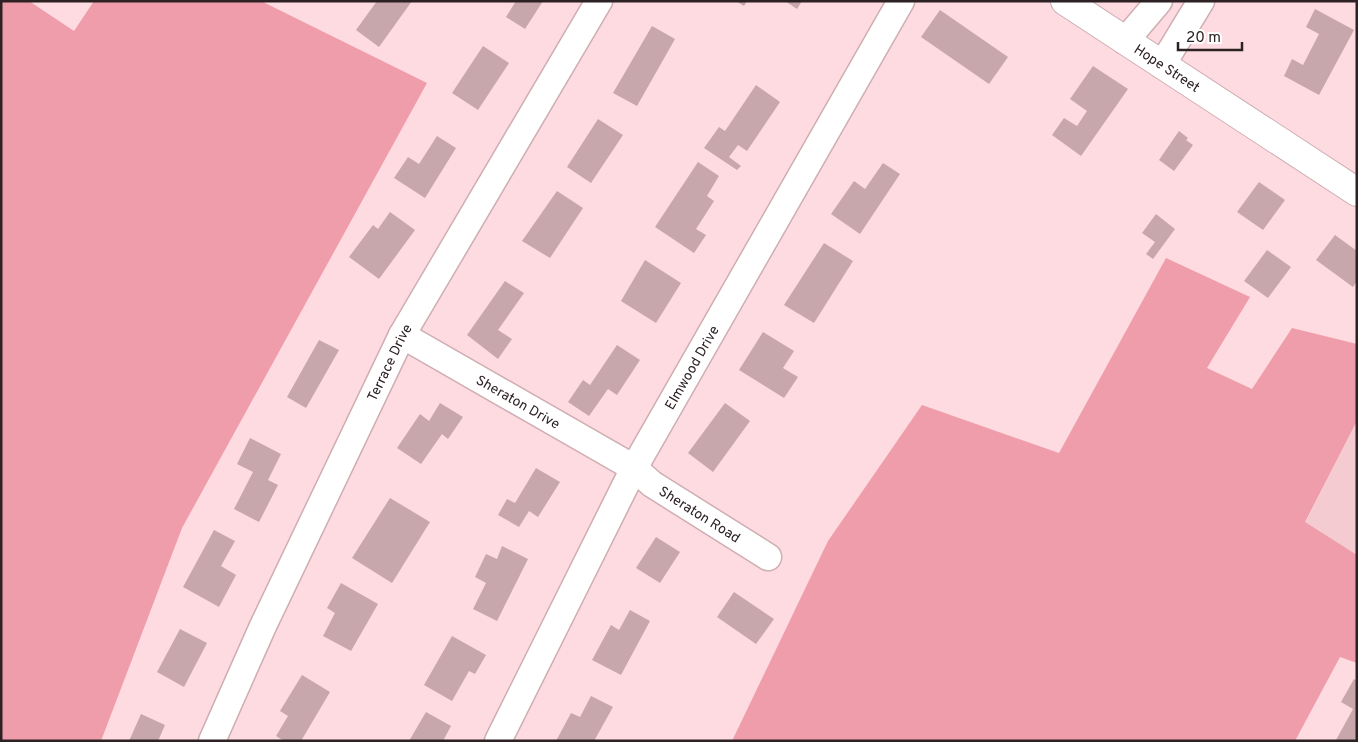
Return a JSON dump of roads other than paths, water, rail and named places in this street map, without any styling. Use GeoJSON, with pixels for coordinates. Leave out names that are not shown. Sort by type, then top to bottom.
{"type":"FeatureCollection","features":[{"type":"Feature","properties":{"kind":"main road","name":"Hope Street"},"geometry":{"type":"LineString","coordinates":[[1065,1],[1357,192]]}},
{"type":"Feature","properties":{"kind":"street","name":"Terrace Drive"},"geometry":{"type":"LineString","coordinates":[[212,741],[263,626],[402,335],[598,1]]}},
{"type":"Feature","properties":{"kind":"street","name":"Elmwood Drive"},"geometry":{"type":"LineString","coordinates":[[498,741],[634,468],[900,1]]}},
{"type":"Feature","properties":{"kind":"street"},"geometry":{"type":"LineString","coordinates":[[1125,40],[1159,1]]}},
{"type":"Feature","properties":{"kind":"street"},"geometry":{"type":"LineString","coordinates":[[1162,65],[1201,1]]}},
{"type":"Feature","properties":{"kind":"street","name":"Sheraton Drive"},"geometry":{"type":"LineString","coordinates":[[402,335],[634,468]]}},
{"type":"Feature","properties":{"kind":"street","name":"Sheraton Road"},"geometry":{"type":"LineString","coordinates":[[634,468],[652,484],[768,557]]}}]}
